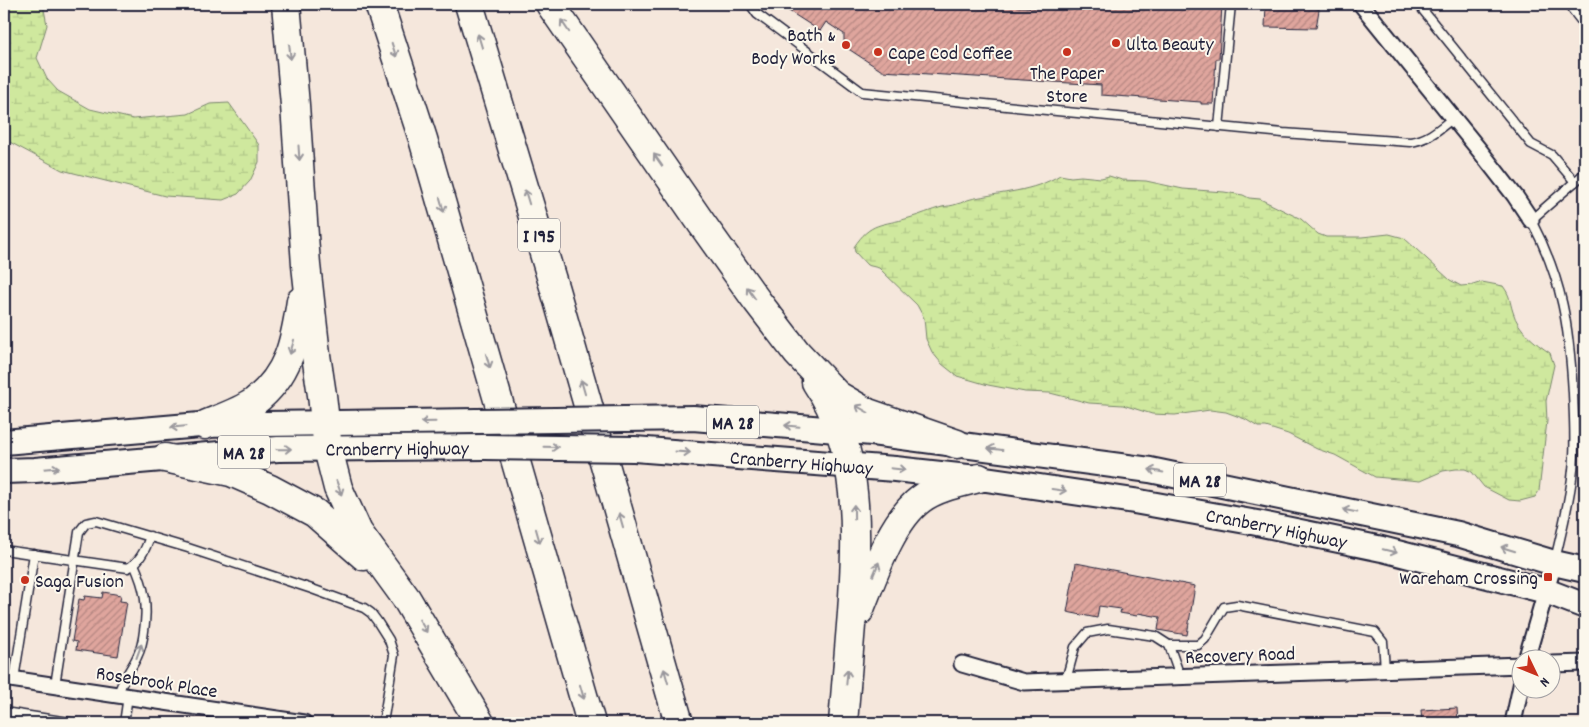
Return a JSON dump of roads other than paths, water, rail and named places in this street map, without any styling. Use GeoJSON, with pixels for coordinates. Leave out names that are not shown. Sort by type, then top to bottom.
{"type":"FeatureCollection","features":[{"type":"Feature","properties":{"kind":"highway"},"geometry":{"type":"LineString","coordinates":[[286,4],[306,265],[326,436],[338,488],[358,532],[406,598],[480,723]]}},
{"type":"Feature","properties":{"kind":"highway"},"geometry":{"type":"LineString","coordinates":[[378,4],[426,148],[591,723]]}},
{"type":"Feature","properties":{"kind":"highway","name":"I 195"},"geometry":{"type":"LineString","coordinates":[[469,4],[556,290],[679,723]]}},
{"type":"Feature","properties":{"kind":"highway"},"geometry":{"type":"LineString","coordinates":[[550,4],[696,216],[797,353],[824,394],[840,430],[849,465],[854,500],[855,564],[843,723]]}},
{"type":"Feature","properties":{"kind":"highway"},"geometry":{"type":"LineString","coordinates":[[205,425],[253,402],[267,390],[288,363],[294,341],[306,265]]}},
{"type":"Feature","properties":{"kind":"highway"},"geometry":{"type":"LineString","coordinates":[[797,353],[837,395],[868,413],[957,444]]}},
{"type":"Feature","properties":{"kind":"highway"},"geometry":{"type":"LineString","coordinates":[[165,458],[231,472],[315,512],[353,545],[406,598]]}},
{"type":"Feature","properties":{"kind":"highway"},"geometry":{"type":"LineString","coordinates":[[851,630],[884,550],[912,506],[922,498],[942,488],[979,478]]}},
{"type":"Feature","properties":{"kind":"main road","name":"Cranberry Highway"},"geometry":{"type":"LineString","coordinates":[[4,471],[278,449],[326,436],[477,422],[693,418],[872,433],[1150,470],[1458,534],[1554,563],[1585,570]]}},
{"type":"Feature","properties":{"kind":"main road","name":"Cranberry Highway"},"geometry":{"type":"LineString","coordinates":[[4,442],[205,425],[485,447],[634,449],[895,468],[979,478],[1134,501],[1257,523],[1382,549],[1546,590],[1585,606]]}},
{"type":"Feature","properties":{"kind":"street"},"geometry":{"type":"LineString","coordinates":[[1361,4],[1515,196],[1531,220]]}},
{"type":"Feature","properties":{"kind":"street"},"geometry":{"type":"LineString","coordinates":[[1529,650],[1554,563]]}},
{"type":"Feature","properties":{"kind":"street"},"geometry":{"type":"LineString","coordinates":[[1562,664],[1585,663]]}},
{"type":"Feature","properties":{"kind":"street","name":"Recovery Road"},"geometry":{"type":"LineString","coordinates":[[962,664],[1024,682],[1512,665]]}},
{"type":"Feature","properties":{"kind":"street","name":"Rosebrook Place"},"geometry":{"type":"LineString","coordinates":[[9,678],[304,723]]}},
{"type":"Feature","properties":{"kind":"street"},"geometry":{"type":"LineString","coordinates":[[1513,723],[1518,700]]}},
{"type":"Feature","properties":{"kind":"lane"},"geometry":{"type":"LineString","coordinates":[[750,4],[757,14],[862,92],[1410,142],[1430,136],[1453,118]]}},
{"type":"Feature","properties":{"kind":"lane"},"geometry":{"type":"LineString","coordinates":[[1219,126],[1231,4]]}},
{"type":"Feature","properties":{"kind":"lane"},"geometry":{"type":"LineString","coordinates":[[1418,4],[1531,144],[1552,155],[1575,182]]}},
{"type":"Feature","properties":{"kind":"lane"},"geometry":{"type":"LineString","coordinates":[[1568,4],[1585,26]]}},
{"type":"Feature","properties":{"kind":"lane"},"geometry":{"type":"LineString","coordinates":[[1554,563],[1570,492],[1575,452],[1571,368],[1568,325],[1560,291],[1548,255],[1531,220],[1585,173]]}},
{"type":"Feature","properties":{"kind":"lane"},"geometry":{"type":"LineString","coordinates":[[55,685],[79,532],[86,523],[96,521],[150,536],[312,588],[355,604],[371,613],[382,629],[394,655],[383,723]]}},
{"type":"Feature","properties":{"kind":"lane"},"geometry":{"type":"LineString","coordinates":[[4,550],[123,568],[134,564],[144,551],[150,536]]}},
{"type":"Feature","properties":{"kind":"lane"},"geometry":{"type":"LineString","coordinates":[[9,678],[34,554]]}},
{"type":"Feature","properties":{"kind":"lane"},"geometry":{"type":"LineString","coordinates":[[124,723],[122,684],[140,650],[146,616],[144,590],[134,564]]}},
{"type":"Feature","properties":{"kind":"lane"},"geometry":{"type":"LineString","coordinates":[[1066,680],[1076,647],[1087,633],[1108,629],[1155,636],[1169,645],[1198,644],[1205,639],[1224,607],[1237,605],[1375,632],[1383,642],[1385,669]]}},
{"type":"Feature","properties":{"kind":"lane"},"geometry":{"type":"LineString","coordinates":[[1169,645],[1180,676]]}},
{"type":"Feature","properties":{"kind":"lane"},"geometry":{"type":"LineString","coordinates":[[4,712],[75,723]]}},
{"type":"Feature","properties":{"kind":"place","name":"Ulta Beauty"},"geometry":{"type":"Point","coordinates":[1116,43]}},
{"type":"Feature","properties":{"kind":"place","name":"Bath & Body Works"},"geometry":{"type":"Point","coordinates":[846,45]}},
{"type":"Feature","properties":{"kind":"place","name":"Cape Cod Coffee"},"geometry":{"type":"Point","coordinates":[878,52]}},
{"type":"Feature","properties":{"kind":"place","name":"The Paper Store"},"geometry":{"type":"Point","coordinates":[1067,52]}},
{"type":"Feature","properties":{"kind":"place","name":"Wareham Crossing"},"geometry":{"type":"Point","coordinates":[1548,577]}},
{"type":"Feature","properties":{"kind":"place","name":"Saga Fusion"},"geometry":{"type":"Point","coordinates":[25,580]}}]}
